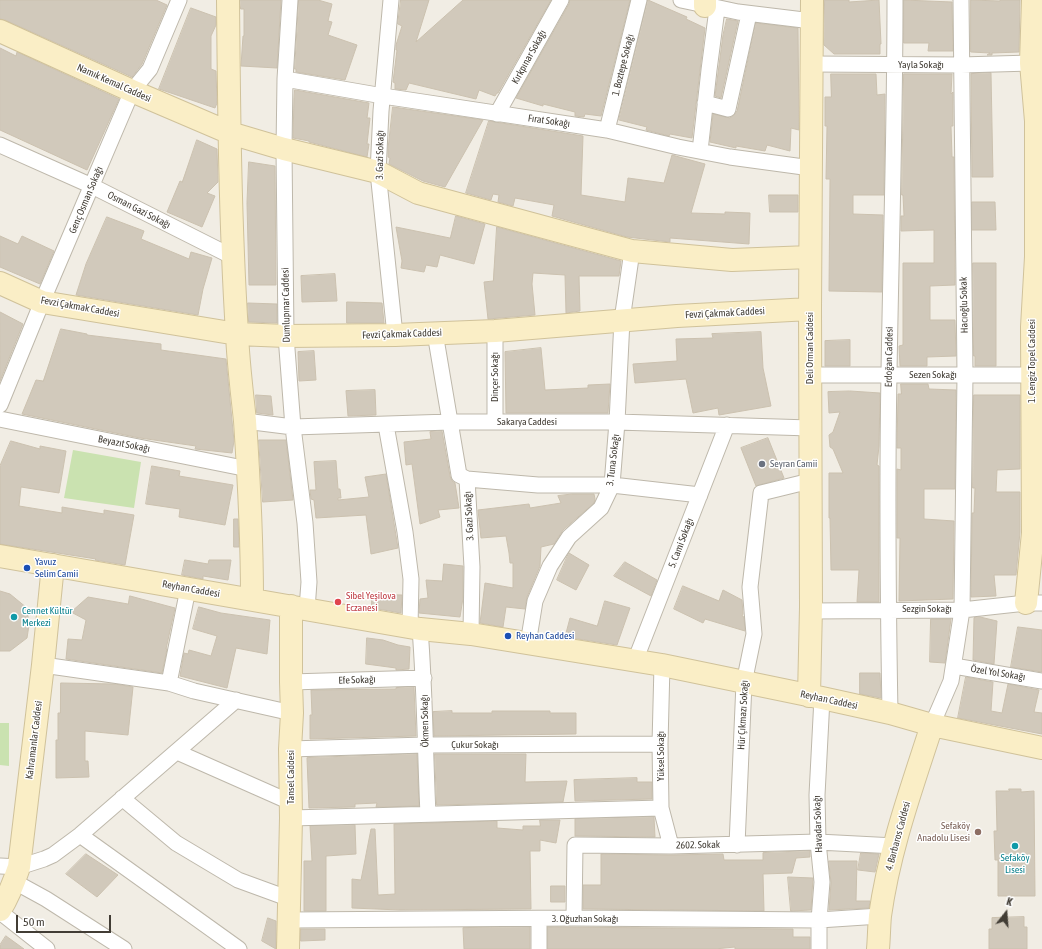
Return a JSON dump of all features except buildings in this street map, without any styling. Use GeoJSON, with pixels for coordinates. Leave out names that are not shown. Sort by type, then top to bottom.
{"type":"FeatureCollection","features":[{"type":"Feature","properties":{"kind":"street","name":"Genç Osman Sokağı"},"geometry":{"type":"LineString","coordinates":[[0,405],[132,91],[150,69],[179,0]]}},
{"type":"Feature","properties":{"kind":"street"},"geometry":{"type":"LineString","coordinates":[[228,0],[233,257],[237,334],[245,421],[252,535],[252,599]]}},
{"type":"Feature","properties":{"kind":"street","name":"Dumlupınar Caddesi"},"geometry":{"type":"LineString","coordinates":[[290,0],[285,79],[284,149],[286,336],[293,427],[305,523],[308,582],[299,607]]}},
{"type":"Feature","properties":{"kind":"street","name":"3. Gazi Sokağı"},"geometry":{"type":"LineString","coordinates":[[391,0],[378,172],[395,334]]}},
{"type":"Feature","properties":{"kind":"street","name":"Kırkpınar Sokağı"},"geometry":{"type":"LineString","coordinates":[[497,114],[561,0]]}},
{"type":"Feature","properties":{"kind":"street","name":"1. Boztepe Sokağı"},"geometry":{"type":"LineString","coordinates":[[607,130],[639,0]]}},
{"type":"Feature","properties":{"kind":"street"},"geometry":{"type":"LineString","coordinates":[[681,0],[749,14],[812,21]]}},
{"type":"Feature","properties":{"kind":"street","name":"Deli Orman Caddesi"},"geometry":{"type":"LineString","coordinates":[[812,0],[810,481],[811,610],[815,697]]}},
{"type":"Feature","properties":{"kind":"street","name":"Erdoğan Caddesi"},"geometry":{"type":"LineString","coordinates":[[890,713],[888,609],[889,375],[895,0]]}},
{"type":"Feature","properties":{"kind":"street","name":"Hacıoğlu Sokak"},"geometry":{"type":"LineString","coordinates":[[932,725],[951,681],[962,610],[965,375],[961,0]]}},
{"type":"Feature","properties":{"kind":"street","name":"1. Cengiz Topel Caddesi"},"geometry":{"type":"LineString","coordinates":[[1033,0],[1036,65],[1036,121],[1039,171],[1037,330],[1032,375],[1037,409],[1037,535],[1034,603]]}},
{"type":"Feature","properties":{"kind":"street"},"geometry":{"type":"LineString","coordinates":[[700,151],[705,103],[709,5]]}},
{"type":"Feature","properties":{"kind":"street"},"geometry":{"type":"LineString","coordinates":[[705,103],[728,109],[749,14]]}},
{"type":"Feature","properties":{"kind":"street","name":"Namık Kemal Caddesi"},"geometry":{"type":"LineString","coordinates":[[0,31],[132,91],[230,133],[284,149],[378,172],[418,193],[632,251],[732,260],[810,257]]}},
{"type":"Feature","properties":{"kind":"street","name":"Yayla Sokağı"},"geometry":{"type":"LineString","coordinates":[[812,64],[1036,65]]}},
{"type":"Feature","properties":{"kind":"street","name":"Fırat Sokağı"},"geometry":{"type":"LineString","coordinates":[[285,79],[383,96],[607,130],[730,157],[811,168]]}},
{"type":"Feature","properties":{"kind":"street","name":"Osman Gazi Sokağı"},"geometry":{"type":"LineString","coordinates":[[0,146],[92,186],[233,257]]}},
{"type":"Feature","properties":{"kind":"street","name":"3. Tuna Sokağı"},"geometry":{"type":"LineString","coordinates":[[528,644],[535,600],[550,566],[569,538],[601,508],[612,485],[622,320],[632,251]]}},
{"type":"Feature","properties":{"kind":"street","name":"Fevzi Çakmak Caddesi"},"geometry":{"type":"LineString","coordinates":[[0,283],[42,302],[237,334],[286,336],[495,331],[622,320],[810,309]]}},
{"type":"Feature","properties":{"kind":"street","name":"Dinçer Sokağı"},"geometry":{"type":"LineString","coordinates":[[495,331],[495,422]]}},
{"type":"Feature","properties":{"kind":"street","name":"3. Gazi Sokağı"},"geometry":{"type":"LineString","coordinates":[[435,333],[459,475],[467,479],[472,567],[471,634]]}},
{"type":"Feature","properties":{"kind":"street","name":"Sezen Sokağı"},"geometry":{"type":"LineString","coordinates":[[810,375],[1032,375]]}},
{"type":"Feature","properties":{"kind":"street","name":"Beyazıt Sokağı"},"geometry":{"type":"LineString","coordinates":[[0,419],[248,469]]}},
{"type":"Feature","properties":{"kind":"street","name":"Sakarya Caddesi"},"geometry":{"type":"LineString","coordinates":[[245,421],[293,427],[450,422],[617,422],[810,428]]}},
{"type":"Feature","properties":{"kind":"street","name":"Ökmen Sokağı"},"geometry":{"type":"LineString","coordinates":[[386,425],[407,548],[416,628],[424,678],[428,814]]}},
{"type":"Feature","properties":{"kind":"street","name":"5. Cami Sokağı"},"geometry":{"type":"LineString","coordinates":[[635,661],[727,425]]}},
{"type":"Feature","properties":{"kind":"street"},"geometry":{"type":"LineString","coordinates":[[467,479],[538,485],[612,485],[700,495]]}},
{"type":"Feature","properties":{"kind":"street","name":"Hür Çıkmazı Sokağı"},"geometry":{"type":"LineString","coordinates":[[737,845],[744,683],[754,634],[750,587],[760,494],[810,481]]}},
{"type":"Feature","properties":{"kind":"street","name":"Reyhan Caddesi"},"geometry":{"type":"LineString","coordinates":[[0,556],[416,628],[471,634],[662,665],[890,713],[932,725],[1042,748]]}},
{"type":"Feature","properties":{"kind":"street","name":"Kahramanlar Caddesi"},"geometry":{"type":"LineString","coordinates":[[0,911],[6,900],[43,665],[53,565]]}},
{"type":"Feature","properties":{"kind":"street"},"geometry":{"type":"LineString","coordinates":[[168,683],[188,589]]}},
{"type":"Feature","properties":{"kind":"street","name":"Sezgin Sokağı"},"geometry":{"type":"LineString","coordinates":[[811,610],[962,610],[1034,603]]}},
{"type":"Feature","properties":{"kind":"street","name":"Tansel Caddesi"},"geometry":{"type":"LineString","coordinates":[[288,949],[290,910],[290,750],[292,713],[290,682],[299,607]]}},
{"type":"Feature","properties":{"kind":"street"},"geometry":{"type":"LineString","coordinates":[[43,665],[168,683],[292,713]]}},
{"type":"Feature","properties":{"kind":"street","name":"Yüksel Sokağı"},"geometry":{"type":"LineString","coordinates":[[662,665],[660,744],[661,808],[671,846]]}},
{"type":"Feature","properties":{"kind":"street","name":"Özel Yol Sokağı"},"geometry":{"type":"LineString","coordinates":[[954,666],[1042,681]]}},
{"type":"Feature","properties":{"kind":"street","name":"Efe Sokağı"},"geometry":{"type":"LineString","coordinates":[[290,682],[424,678]]}},
{"type":"Feature","properties":{"kind":"street","name":"Havadar Sokağı"},"geometry":{"type":"LineString","coordinates":[[815,697],[818,842],[822,882],[819,920],[819,949]]}},
{"type":"Feature","properties":{"kind":"street"},"geometry":{"type":"LineString","coordinates":[[124,949],[46,899],[11,871],[53,854],[80,835],[236,700]]}},
{"type":"Feature","properties":{"kind":"street","name":"4. Barbaros Caddesi"},"geometry":{"type":"LineString","coordinates":[[878,949],[880,916],[895,846],[905,808],[932,725]]}},
{"type":"Feature","properties":{"kind":"street","name":"Çukur Sokağı"},"geometry":{"type":"LineString","coordinates":[[290,750],[425,745],[660,744]]}},
{"type":"Feature","properties":{"kind":"street"},"geometry":{"type":"LineString","coordinates":[[177,752],[291,810],[428,814],[661,808]]}},
{"type":"Feature","properties":{"kind":"street"},"geometry":{"type":"LineString","coordinates":[[122,798],[176,843],[290,910]]}},
{"type":"Feature","properties":{"kind":"street"},"geometry":{"type":"LineString","coordinates":[[80,835],[240,949]]}},
{"type":"Feature","properties":{"kind":"street","name":"2602. Sokak"},"geometry":{"type":"LineString","coordinates":[[574,918],[575,845],[671,846],[818,842],[895,846]]}},
{"type":"Feature","properties":{"kind":"street","name":"3. Oğuzhan Sokağı"},"geometry":{"type":"LineString","coordinates":[[290,910],[539,919],[819,920],[880,916]]}},
{"type":"Feature","properties":{"kind":"street"},"geometry":{"type":"LineString","coordinates":[[0,911],[47,949]]}},
{"type":"Feature","properties":{"kind":"street"},"geometry":{"type":"LineString","coordinates":[[539,919],[539,949]]}},
{"type":"Feature","properties":{"kind":"green space"},"geometry":{"type":"Polygon","coordinates":[[[73,450],[141,462],[134,508],[64,498],[73,450]]]}},
{"type":"Feature","properties":{"kind":"green space"},"geometry":{"type":"Polygon","coordinates":[[[0,723],[9,723],[9,766],[0,765],[0,723]]]}},
{"type":"Feature","properties":{"kind":"place","name":"Seyran Camii"},"geometry":{"type":"Point","coordinates":[762,464]}},
{"type":"Feature","properties":{"kind":"place","name":"Yavuz Selim Camii"},"geometry":{"type":"Point","coordinates":[27,568]}},
{"type":"Feature","properties":{"kind":"place","name":"Sibel Yeşilova Eczanesi"},"geometry":{"type":"Point","coordinates":[338,602]}},
{"type":"Feature","properties":{"kind":"place","name":"Cennet Kültür Merkezi"},"geometry":{"type":"Point","coordinates":[14,617]}},
{"type":"Feature","properties":{"kind":"place","name":"Reyhan Caddesi"},"geometry":{"type":"Point","coordinates":[508,636]}},
{"type":"Feature","properties":{"kind":"place","name":"Sefaköy Anadolu Lisesi"},"geometry":{"type":"Point","coordinates":[978,832]}},
{"type":"Feature","properties":{"kind":"place","name":"Sefaköy Lisesi"},"geometry":{"type":"Point","coordinates":[1015,846]}}]}
